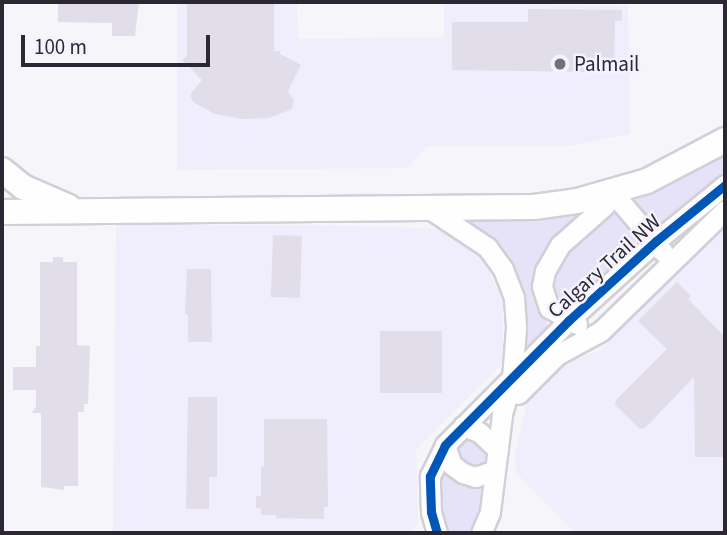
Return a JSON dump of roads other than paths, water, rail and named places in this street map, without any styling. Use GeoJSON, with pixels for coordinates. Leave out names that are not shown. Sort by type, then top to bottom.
{"type":"FeatureCollection","features":[{"type":"Feature","properties":{"kind":"main road","name":"Calgary Trail NW"},"geometry":{"type":"LineString","coordinates":[[2,212],[534,206],[613,193],[648,181],[725,140]]}},
{"type":"Feature","properties":{"kind":"main road"},"geometry":{"type":"LineString","coordinates":[[2,170],[23,187],[76,211]]}},
{"type":"Feature","properties":{"kind":"street","name":"Calgary Trail NW"},"geometry":{"type":"LineString","coordinates":[[512,379],[568,321],[656,241],[725,185]]}},
{"type":"Feature","properties":{"kind":"street","name":"Calgary Trail NW"},"geometry":{"type":"LineString","coordinates":[[601,331],[556,315],[546,303],[542,286],[545,271],[560,245],[604,206],[613,193],[656,241],[672,264]]}},
{"type":"Feature","properties":{"kind":"street","name":"Calgary Trail NW"},"geometry":{"type":"LineString","coordinates":[[430,209],[477,238],[496,257],[503,269],[515,312],[512,379],[505,398],[490,512],[481,533]]}},
{"type":"Feature","properties":{"kind":"street","name":"Calgary Trail NW"},"geometry":{"type":"LineString","coordinates":[[499,444],[512,404],[523,387],[557,355],[601,331],[725,210]]}},
{"type":"Feature","properties":{"kind":"street"},"geometry":{"type":"LineString","coordinates":[[436,533],[431,512],[430,476],[444,445],[512,379]]}},
{"type":"Feature","properties":{"kind":"street"},"geometry":{"type":"LineString","coordinates":[[463,426],[480,432],[499,444]]}},
{"type":"Feature","properties":{"kind":"street"},"geometry":{"type":"LineString","coordinates":[[444,445],[452,466],[463,473],[475,477],[495,470]]}},
{"type":"Feature","properties":{"kind":"place","name":"Palmail"},"geometry":{"type":"Point","coordinates":[560,64]}}]}
